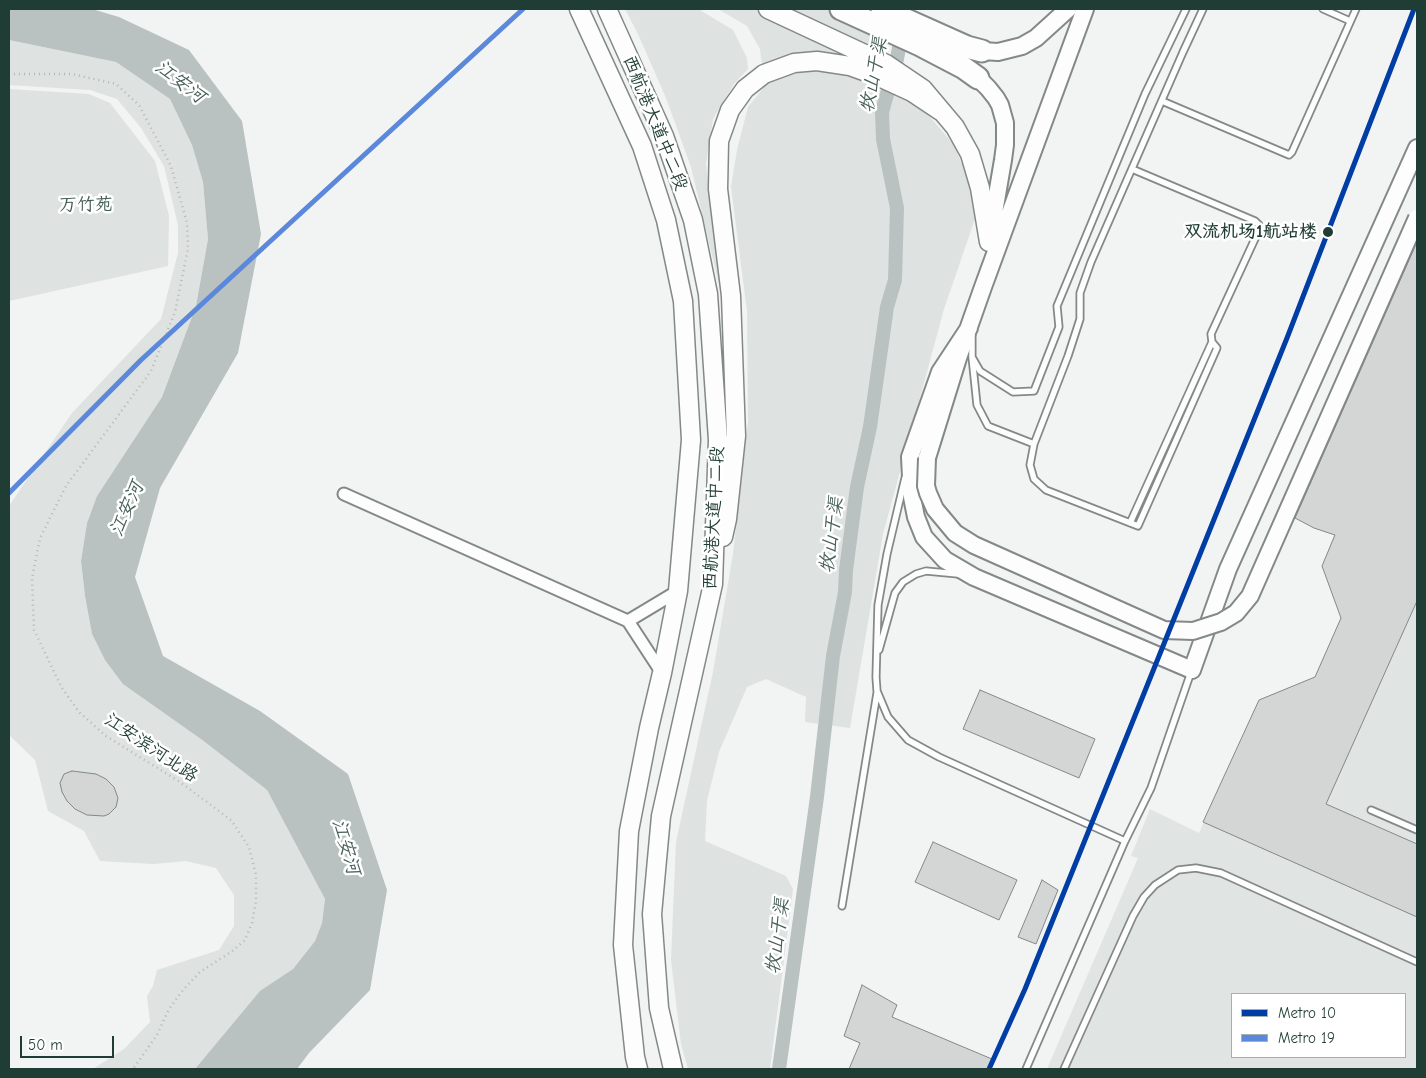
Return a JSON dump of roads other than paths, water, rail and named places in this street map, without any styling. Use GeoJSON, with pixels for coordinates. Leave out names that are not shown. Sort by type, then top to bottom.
{"type":"FeatureCollection","features":[{"type":"Feature","properties":{"kind":"highway"},"geometry":{"type":"LineString","coordinates":[[841,9],[920,45],[964,68],[978,78]]}},
{"type":"Feature","properties":{"kind":"highway"},"geometry":{"type":"LineString","coordinates":[[882,9],[968,47],[982,51]]}},
{"type":"Feature","properties":{"kind":"main road","name":"西航港大道中二段"},"geometry":{"type":"LineString","coordinates":[[579,9],[642,146],[666,220],[683,301],[691,440],[678,591],[629,831],[624,945],[635,1057],[638,1069]]}},
{"type":"Feature","properties":{"kind":"main road","name":"西航港大道中二段"},"geometry":{"type":"LineString","coordinates":[[607,9],[664,136],[693,220],[708,294],[718,440],[713,584],[661,816],[652,914],[659,1008],[673,1069]]}},
{"type":"Feature","properties":{"kind":"main road"},"geometry":{"type":"LineString","coordinates":[[768,9],[863,53],[899,72],[923,89],[955,128],[967,147],[982,195],[989,242]]}},
{"type":"Feature","properties":{"kind":"main road"},"geometry":{"type":"LineString","coordinates":[[982,51],[998,52],[1022,46],[1036,38],[1068,9]]}},
{"type":"Feature","properties":{"kind":"main road"},"geometry":{"type":"LineString","coordinates":[[1085,9],[973,316],[927,458],[926,486],[936,509],[955,533],[974,546],[1164,630],[1193,631],[1221,622],[1236,613],[1250,596],[1417,218]]}},
{"type":"Feature","properties":{"kind":"main road"},"geometry":{"type":"LineString","coordinates":[[713,584],[727,519],[736,436],[731,296],[718,189],[720,141],[730,110],[745,89],[764,74],[780,66],[804,61],[850,66],[897,84],[924,99],[942,112]]}},
{"type":"Feature","properties":{"kind":"main road"},"geometry":{"type":"LineString","coordinates":[[978,78],[1000,105],[1005,128],[1003,160],[989,242],[973,316],[940,372],[910,457],[912,497],[916,517],[924,537],[944,560],[974,577],[1192,670],[1228,569],[1417,148]]}},
{"type":"Feature","properties":{"kind":"street"},"geometry":{"type":"LineString","coordinates":[[344,494],[628,621],[662,673]]}},
{"type":"Feature","properties":{"kind":"street"},"geometry":{"type":"LineString","coordinates":[[628,621],[678,591]]}},
{"type":"Feature","properties":{"kind":"lane"},"geometry":{"type":"LineString","coordinates":[[972,357],[980,371],[1013,392],[1034,391],[1059,327],[1057,306],[1145,94],[1186,9]]}},
{"type":"Feature","properties":{"kind":"lane"},"geometry":{"type":"LineString","coordinates":[[1203,9],[1091,262],[1080,293],[1080,319],[1068,356],[1034,444],[1030,465],[1034,479],[1046,490],[1138,526],[1217,348],[1212,342]]}},
{"type":"Feature","properties":{"kind":"lane"},"geometry":{"type":"LineString","coordinates":[[1323,9],[1350,21]]}},
{"type":"Feature","properties":{"kind":"lane"},"geometry":{"type":"LineString","coordinates":[[1162,101],[1289,155],[1356,9]]}},
{"type":"Feature","properties":{"kind":"lane"},"geometry":{"type":"LineString","coordinates":[[1130,523],[1212,342],[1211,334],[1259,230],[1259,225],[1255,221],[1132,169]]}},
{"type":"Feature","properties":{"kind":"lane"},"geometry":{"type":"LineString","coordinates":[[973,316],[972,357],[977,405],[988,426],[1034,444]]}},
{"type":"Feature","properties":{"kind":"lane"},"geometry":{"type":"LineString","coordinates":[[842,906],[877,691],[878,605],[910,457]]}},
{"type":"Feature","properties":{"kind":"lane"},"geometry":{"type":"LineString","coordinates":[[877,657],[895,593],[908,578],[921,572],[937,571],[974,577]]}},
{"type":"Feature","properties":{"kind":"lane"},"geometry":{"type":"LineString","coordinates":[[1026,1069],[1125,841],[1151,788],[1192,670]]}},
{"type":"Feature","properties":{"kind":"lane"},"geometry":{"type":"LineString","coordinates":[[877,691],[888,717],[897,729],[908,740],[919,747],[1125,841]]}},
{"type":"Feature","properties":{"kind":"lane"},"geometry":{"type":"LineString","coordinates":[[1371,810],[1417,830]]}},
{"type":"Feature","properties":{"kind":"lane"},"geometry":{"type":"LineString","coordinates":[[1064,1069],[1133,916],[1144,897],[1155,885],[1178,870],[1196,868],[1221,873],[1417,962]]}},
{"type":"Feature","properties":{"kind":"water","name":"江安河"},"geometry":{"type":"Polygon","coordinates":[[[9,9],[92,9],[119,17],[189,50],[242,121],[261,234],[238,353],[160,488],[135,577],[163,656],[260,711],[348,774],[387,890],[370,990],[309,1053],[297,1069],[195,1069],[260,991],[293,969],[315,941],[322,923],[325,899],[267,790],[201,739],[123,684],[105,660],[92,634],[81,561],[87,523],[97,496],[162,397],[196,306],[208,239],[203,182],[192,145],[170,99],[116,62],[9,40],[9,9]]]}},
{"type":"Feature","properties":{"kind":"waterway","name":"牧山干渠"},"geometry":{"type":"LineString","coordinates":[[779,1069],[817,797],[833,656],[845,592],[846,570],[857,487],[870,427],[887,307],[895,280],[897,208],[883,139],[882,112],[897,59],[902,30]]}},
{"type":"Feature","properties":{"kind":"metro line","name":"19"},"geometry":{"type":"LineString","coordinates":[[9,493],[141,360],[523,9]]}},
{"type":"Feature","properties":{"kind":"metro line","name":"10"},"geometry":{"type":"LineString","coordinates":[[989,1069],[1025,989],[1287,338],[1414,9]]}},
{"type":"Feature","properties":{"kind":"place","name":"双流机场1航站楼"},"geometry":{"type":"Point","coordinates":[1328,232]}},
{"type":"Feature","properties":{"kind":"park label","name":"万竹苑"},"geometry":{"type":"Point","coordinates":[86,205]}}]}
